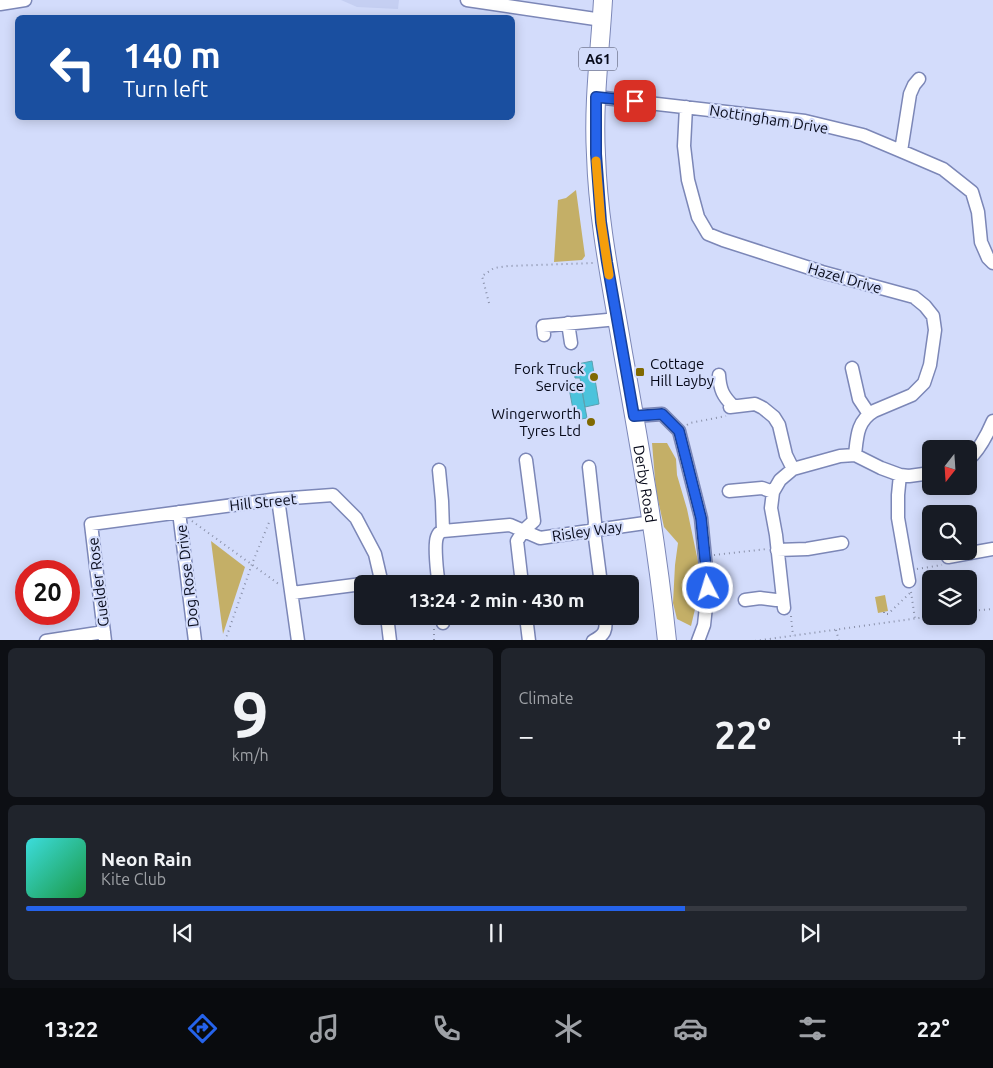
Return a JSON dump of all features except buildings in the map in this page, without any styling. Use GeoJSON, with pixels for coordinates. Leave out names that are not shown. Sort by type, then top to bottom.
{"type":"FeatureCollection","features":[{"type":"Feature","properties":{"kind":"highway","name":"Derby Road"},"geometry":{"type":"LineString","coordinates":[[604,0],[596,97],[596,154],[601,222],[652,522],[667,640]]}},
{"type":"Feature","properties":{"kind":"street"},"geometry":{"type":"LineString","coordinates":[[0,4],[25,0]]}},
{"type":"Feature","properties":{"kind":"street"},"geometry":{"type":"LineString","coordinates":[[467,0],[602,20]]}},
{"type":"Feature","properties":{"kind":"street"},"geometry":{"type":"LineString","coordinates":[[900,151],[910,94],[919,79]]}},
{"type":"Feature","properties":{"kind":"street","name":"Nottingham Drive"},"geometry":{"type":"LineString","coordinates":[[596,97],[805,121],[863,136],[900,151],[942,169],[972,192],[978,212],[981,242],[988,258],[993,263]]}},
{"type":"Feature","properties":{"kind":"street","name":"Hazel Drive"},"geometry":{"type":"LineString","coordinates":[[686,107],[684,146],[688,180],[698,217],[708,234],[822,272],[914,297],[933,316],[935,330],[930,366],[924,383],[912,394],[868,414]]}},
{"type":"Feature","properties":{"kind":"street"},"geometry":{"type":"LineString","coordinates":[[544,335],[543,326],[618,319]]}},
{"type":"Feature","properties":{"kind":"street"},"geometry":{"type":"LineString","coordinates":[[568,323],[571,343]]}},
{"type":"Feature","properties":{"kind":"street"},"geometry":{"type":"LineString","coordinates":[[852,368],[859,399],[868,414],[862,420],[858,432],[855,455]]}},
{"type":"Feature","properties":{"kind":"street"},"geometry":{"type":"LineString","coordinates":[[719,375],[722,393],[732,407],[755,404],[774,416],[779,425],[786,455],[792,469]]}},
{"type":"Feature","properties":{"kind":"street"},"geometry":{"type":"LineString","coordinates":[[634,416],[662,414],[679,431],[701,518],[708,588],[704,625],[698,640]]}},
{"type":"Feature","properties":{"kind":"street"},"geometry":{"type":"LineString","coordinates":[[978,450],[993,421]]}},
{"type":"Feature","properties":{"kind":"street"},"geometry":{"type":"LineString","coordinates":[[745,600],[760,598],[783,603],[772,508],[773,492],[780,480],[792,469],[840,456],[855,455],[900,475],[922,474]]}},
{"type":"Feature","properties":{"kind":"street"},"geometry":{"type":"LineString","coordinates":[[521,575],[517,541],[524,530],[534,521],[526,460]]}},
{"type":"Feature","properties":{"kind":"street"},"geometry":{"type":"LineString","coordinates":[[589,468],[595,522],[594,530],[601,575]]}},
{"type":"Feature","properties":{"kind":"street"},"geometry":{"type":"LineString","coordinates":[[437,575],[436,539],[439,532],[443,531],[439,470]]}},
{"type":"Feature","properties":{"kind":"street"},"geometry":{"type":"LineString","coordinates":[[900,475],[898,518],[909,581]]}},
{"type":"Feature","properties":{"kind":"street"},"geometry":{"type":"LineString","coordinates":[[729,491],[762,488],[773,492]]}},
{"type":"Feature","properties":{"kind":"street","name":"Hill Street"},"geometry":{"type":"LineString","coordinates":[[91,524],[278,499],[333,495],[356,518],[375,554],[380,575]]}},
{"type":"Feature","properties":{"kind":"street"},"geometry":{"type":"LineString","coordinates":[[278,499],[298,640]]}},
{"type":"Feature","properties":{"kind":"street","name":"Dog Rose Drive"},"geometry":{"type":"LineString","coordinates":[[179,512],[195,640]]}},
{"type":"Feature","properties":{"kind":"street","name":"Risley Way"},"geometry":{"type":"LineString","coordinates":[[443,531],[510,525],[540,538],[652,522]]}},
{"type":"Feature","properties":{"kind":"street","name":"Guelder Rose"},"geometry":{"type":"LineString","coordinates":[[91,524],[104,636]]}},
{"type":"Feature","properties":{"kind":"street"},"geometry":{"type":"LineString","coordinates":[[777,550],[807,549],[842,543]]}},
{"type":"Feature","properties":{"kind":"street"},"geometry":{"type":"LineString","coordinates":[[977,551],[993,549]]}},
{"type":"Feature","properties":{"kind":"street"},"geometry":{"type":"LineString","coordinates":[[292,593],[354,585]]}},
{"type":"Feature","properties":{"kind":"street"},"geometry":{"type":"LineString","coordinates":[[388,625],[390,640]]}},
{"type":"Feature","properties":{"kind":"street"},"geometry":{"type":"LineString","coordinates":[[527,625],[529,640]]}},
{"type":"Feature","properties":{"kind":"street"},"geometry":{"type":"LineString","coordinates":[[592,640],[601,637],[605,632],[606,625]]}},
{"type":"Feature","properties":{"kind":"street"},"geometry":{"type":"LineString","coordinates":[[46,640],[104,636]]}},
{"type":"Feature","properties":{"kind":"path"},"geometry":{"type":"LineString","coordinates":[[489,303],[482,276],[494,268],[607,262]]}},
{"type":"Feature","properties":{"kind":"path"},"geometry":{"type":"LineString","coordinates":[[679,431],[690,422],[729,415],[732,407]]}},
{"type":"Feature","properties":{"kind":"path"},"geometry":{"type":"LineString","coordinates":[[225,640],[278,499]]}},
{"type":"Feature","properties":{"kind":"path"},"geometry":{"type":"LineString","coordinates":[[179,512],[292,593]]}},
{"type":"Feature","properties":{"kind":"path"},"geometry":{"type":"LineString","coordinates":[[720,554],[755,550]]}},
{"type":"Feature","properties":{"kind":"path"},"geometry":{"type":"LineString","coordinates":[[884,612],[884,614],[888,614],[909,581],[945,565],[947,560]]}},
{"type":"Feature","properties":{"kind":"path"},"geometry":{"type":"LineString","coordinates":[[909,581],[915,619]]}},
{"type":"Feature","properties":{"kind":"path"},"geometry":{"type":"LineString","coordinates":[[783,603],[791,613],[793,636]]}},
{"type":"Feature","properties":{"kind":"path"},"geometry":{"type":"LineString","coordinates":[[977,610],[993,608]]}},
{"type":"Feature","properties":{"kind":"path"},"geometry":{"type":"LineString","coordinates":[[755,640],[922,618]]}},
{"type":"Feature","properties":{"kind":"path"},"geometry":{"type":"LineString","coordinates":[[836,630],[839,640]]}},
{"type":"Feature","properties":{"kind":"shaded area"},"geometry":{"type":"Polygon","coordinates":[[[341,0],[399,0],[398,9],[357,7],[341,0]]]}},
{"type":"Feature","properties":{"kind":"shaded area"},"geometry":{"type":"Polygon","coordinates":[[[576,190],[585,256],[582,260],[554,262],[558,200],[566,198],[576,190]]]}},
{"type":"Feature","properties":{"kind":"shaded area"},"geometry":{"type":"Polygon","coordinates":[[[652,443],[667,443],[676,459],[677,475],[687,509],[700,571],[696,605],[691,626],[677,619],[673,603],[678,543],[664,527],[656,491],[652,443]]]}},
{"type":"Feature","properties":{"kind":"shaded area"},"geometry":{"type":"Polygon","coordinates":[[[211,541],[245,567],[223,634],[211,541]]]}},
{"type":"Feature","properties":{"kind":"shaded area"},"geometry":{"type":"Polygon","coordinates":[[[885,595],[888,611],[878,613],[875,597],[885,595]]]}},
{"type":"Feature","properties":{"kind":"slow traffic"},"geometry":{"type":"LineString","coordinates":[[596,161],[601,222],[609,275]]}},
{"type":"Feature","properties":{"kind":"place","name":"Cottage Hill Layby"},"geometry":{"type":"Point","coordinates":[640,372]}},
{"type":"Feature","properties":{"kind":"place","name":"Fork Truck Service"},"geometry":{"type":"Point","coordinates":[594,377]}},
{"type":"Feature","properties":{"kind":"place","name":"Wingerworth Tyres Ltd"},"geometry":{"type":"Point","coordinates":[591,422]}},
{"type":"Feature","properties":{"kind":"route"},"geometry":{"type":"LineString","coordinates":[[635,101],[596,97],[596,154],[601,222],[634,416],[662,414],[679,431],[701,518],[708,588]]}}]}
